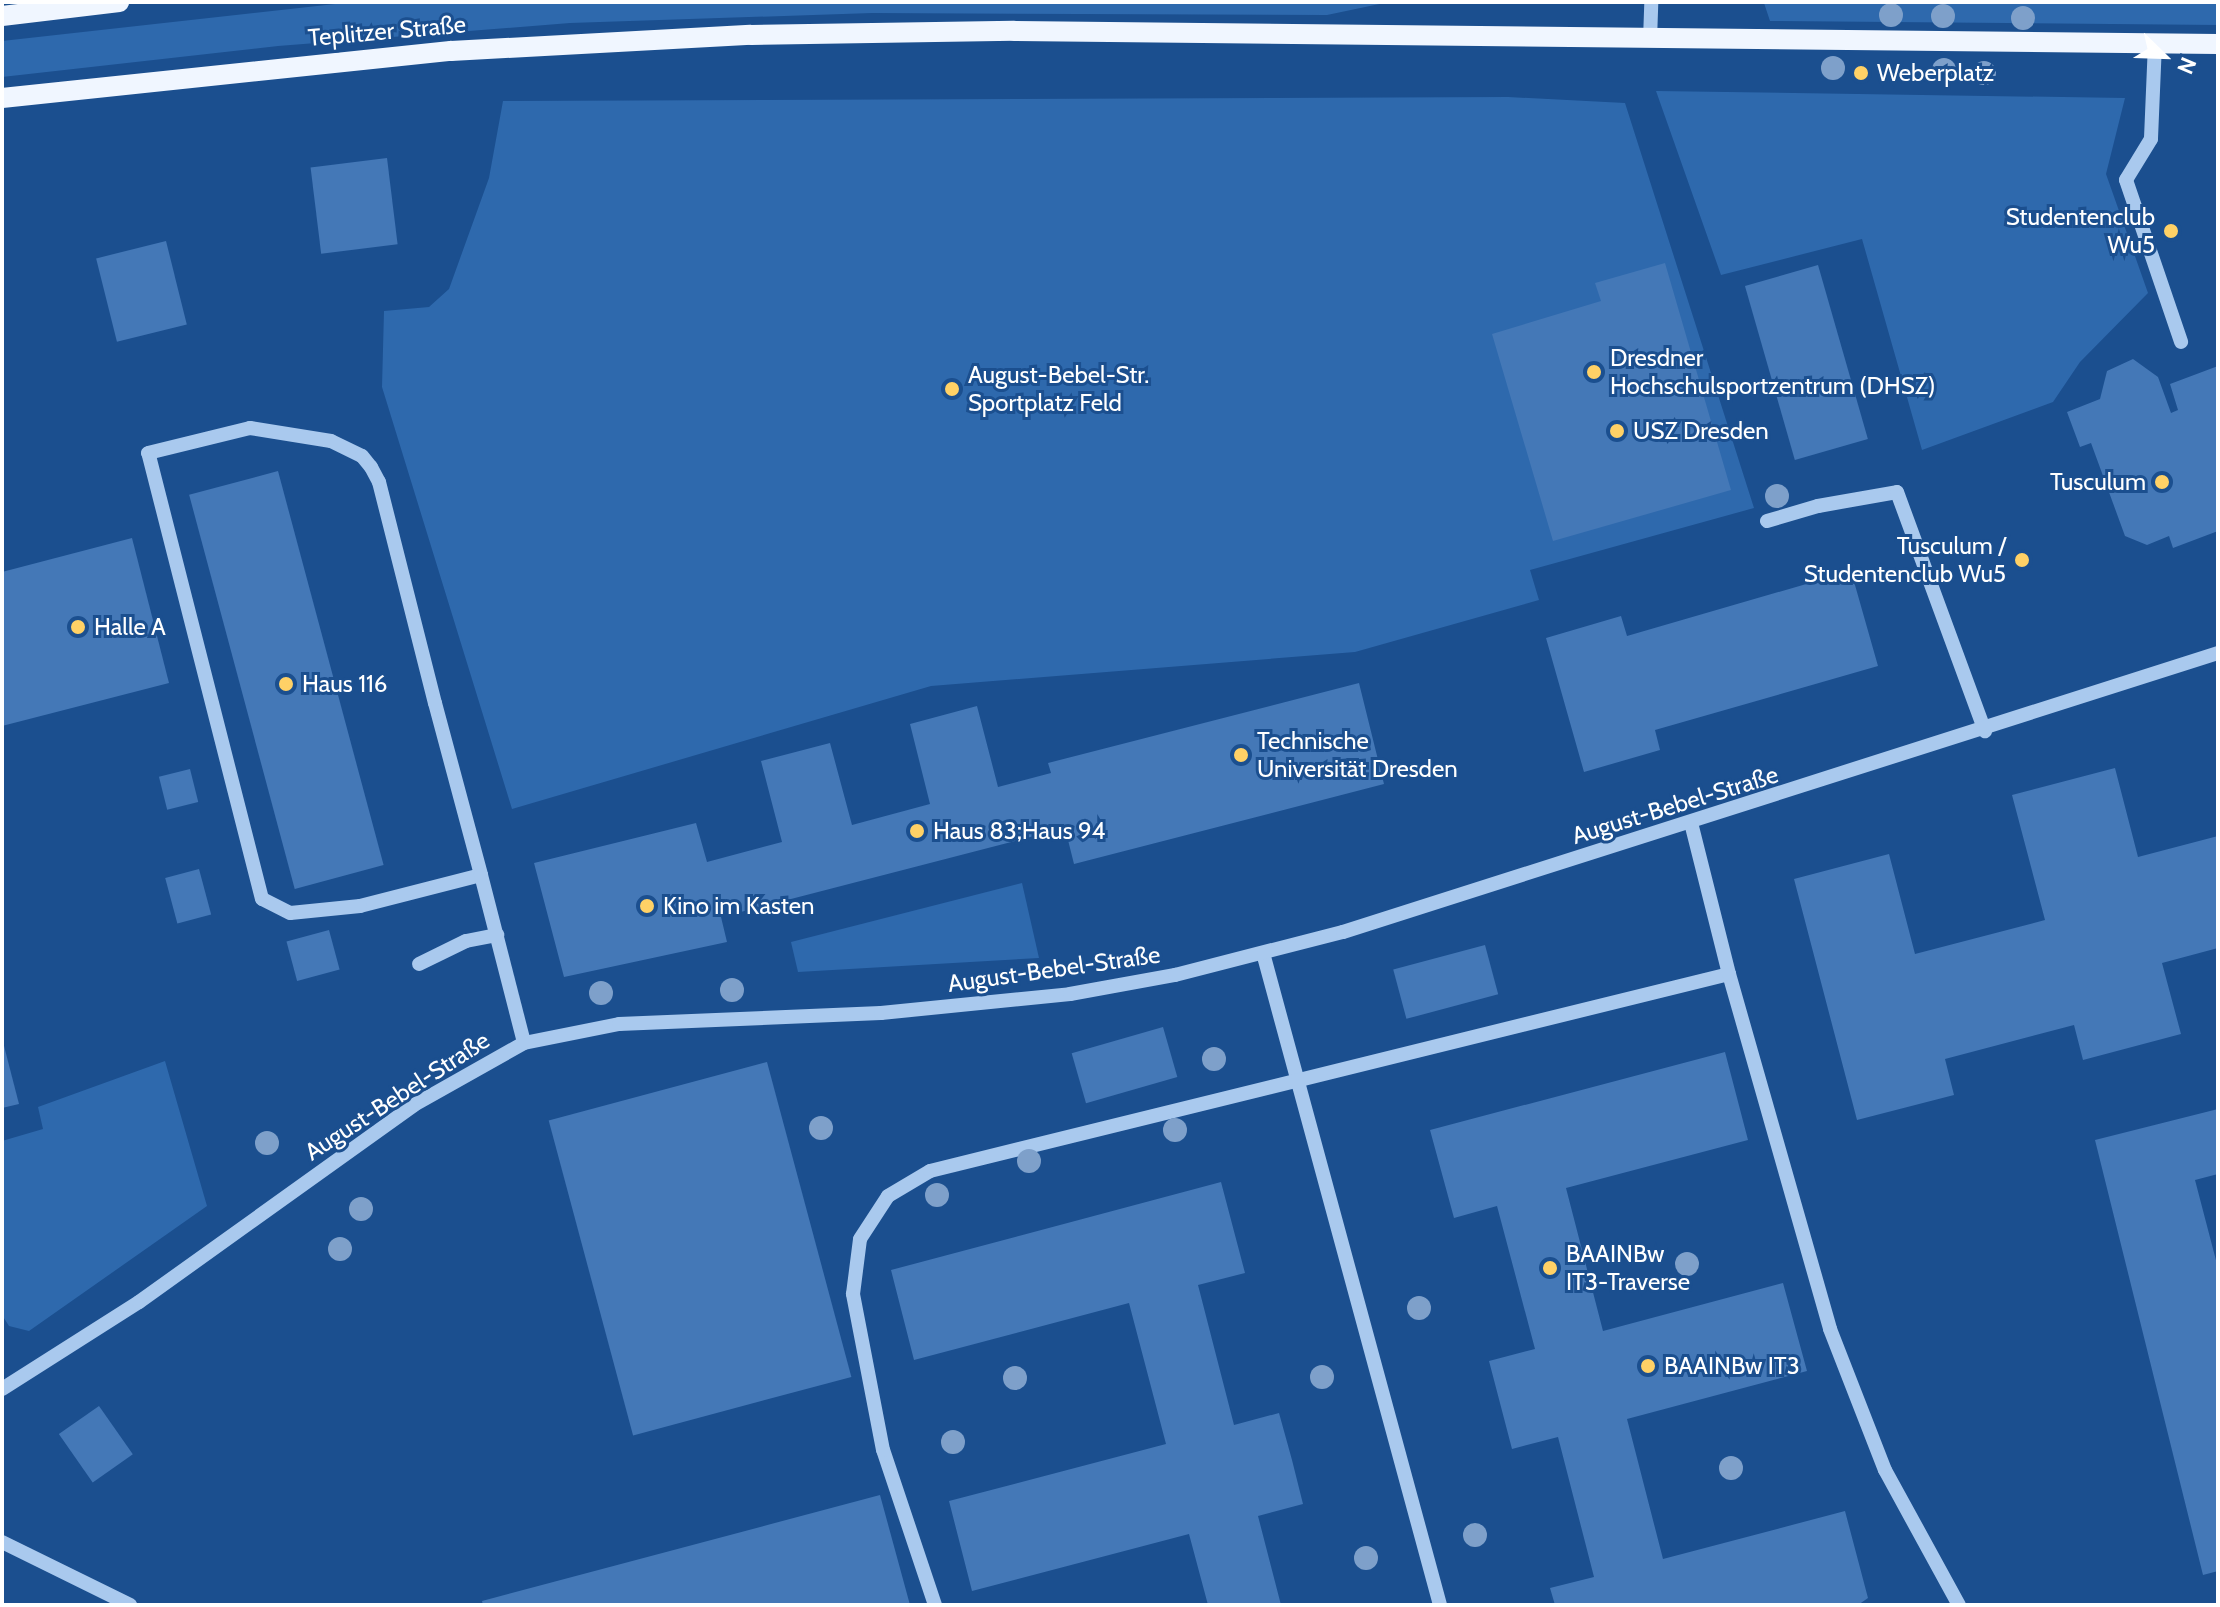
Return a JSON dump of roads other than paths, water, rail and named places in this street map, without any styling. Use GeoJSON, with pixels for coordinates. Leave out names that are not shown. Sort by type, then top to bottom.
{"type":"FeatureCollection","features":[{"type":"Feature","properties":{"kind":"main road"},"geometry":{"type":"LineString","coordinates":[[8,11],[119,2]]}},
{"type":"Feature","properties":{"kind":"main road","name":"Teplitzer Straße"},"geometry":{"type":"LineString","coordinates":[[2,98],[451,51],[707,37],[1014,31],[2218,44]]}},
{"type":"Feature","properties":{"kind":"street"},"geometry":{"type":"LineString","coordinates":[[1650,40],[1651,2]]}},
{"type":"Feature","properties":{"kind":"street"},"geometry":{"type":"LineString","coordinates":[[2155,43],[2151,139],[2126,180],[2181,342]]}},
{"type":"Feature","properties":{"kind":"street"},"geometry":{"type":"LineString","coordinates":[[481,875],[360,906],[290,913],[262,899],[148,453],[250,428],[331,441],[348,447],[371,467],[481,875],[497,935],[524,1043]]}},
{"type":"Feature","properties":{"kind":"street"},"geometry":{"type":"LineString","coordinates":[[1767,521],[1818,506],[1897,492],[1985,731]]}},
{"type":"Feature","properties":{"kind":"street","name":"August-Bebel-Straße"},"geometry":{"type":"LineString","coordinates":[[2,1389],[139,1302],[414,1105],[524,1043],[619,1024],[881,1013],[1070,994],[1263,953],[1985,731],[2218,653]]}},
{"type":"Feature","properties":{"kind":"street"},"geometry":{"type":"LineString","coordinates":[[1691,823],[1729,974],[1830,1329],[1885,1470],[1959,1605]]}},
{"type":"Feature","properties":{"kind":"street"},"geometry":{"type":"LineString","coordinates":[[419,964],[453,946],[497,935]]}},
{"type":"Feature","properties":{"kind":"street"},"geometry":{"type":"LineString","coordinates":[[1263,953],[1440,1605]]}},
{"type":"Feature","properties":{"kind":"street"},"geometry":{"type":"LineString","coordinates":[[935,1605],[883,1450],[853,1294],[860,1239],[888,1196],[930,1171],[1729,974]]}},
{"type":"Feature","properties":{"kind":"street"},"geometry":{"type":"LineString","coordinates":[[2,1542],[130,1605]]}},
{"type":"Feature","properties":{"kind":"place","name":"Weberplatz"},"geometry":{"type":"Point","coordinates":[1861,73]}},
{"type":"Feature","properties":{"kind":"place","name":"Studentenclub Wu5"},"geometry":{"type":"Point","coordinates":[2171,231]}},
{"type":"Feature","properties":{"kind":"place","name":"Dresdner Hochschulsportzentrum (DHSZ)"},"geometry":{"type":"Point","coordinates":[1594,372]}},
{"type":"Feature","properties":{"kind":"place","name":"August-Bebel-Str. Sportplatz Feld"},"geometry":{"type":"Point","coordinates":[952,389]}},
{"type":"Feature","properties":{"kind":"place","name":"USZ Dresden"},"geometry":{"type":"Point","coordinates":[1617,431]}},
{"type":"Feature","properties":{"kind":"place","name":"Tusculum"},"geometry":{"type":"Point","coordinates":[2162,482]}},
{"type":"Feature","properties":{"kind":"place","name":"Tusculum / Studentenclub Wu5"},"geometry":{"type":"Point","coordinates":[2022,560]}},
{"type":"Feature","properties":{"kind":"place","name":"Halle A"},"geometry":{"type":"Point","coordinates":[78,627]}},
{"type":"Feature","properties":{"kind":"place","name":"Haus 116"},"geometry":{"type":"Point","coordinates":[286,684]}},
{"type":"Feature","properties":{"kind":"place","name":"Technische Universität Dresden"},"geometry":{"type":"Point","coordinates":[1241,755]}},
{"type":"Feature","properties":{"kind":"place","name":"Haus 83;Haus 94"},"geometry":{"type":"Point","coordinates":[917,831]}},
{"type":"Feature","properties":{"kind":"place","name":"Kino im Kasten"},"geometry":{"type":"Point","coordinates":[647,906]}},
{"type":"Feature","properties":{"kind":"place","name":"BAAINBw IT3-Traverse"},"geometry":{"type":"Point","coordinates":[1550,1268]}},
{"type":"Feature","properties":{"kind":"place","name":"BAAINBw IT3"},"geometry":{"type":"Point","coordinates":[1648,1366]}}]}
